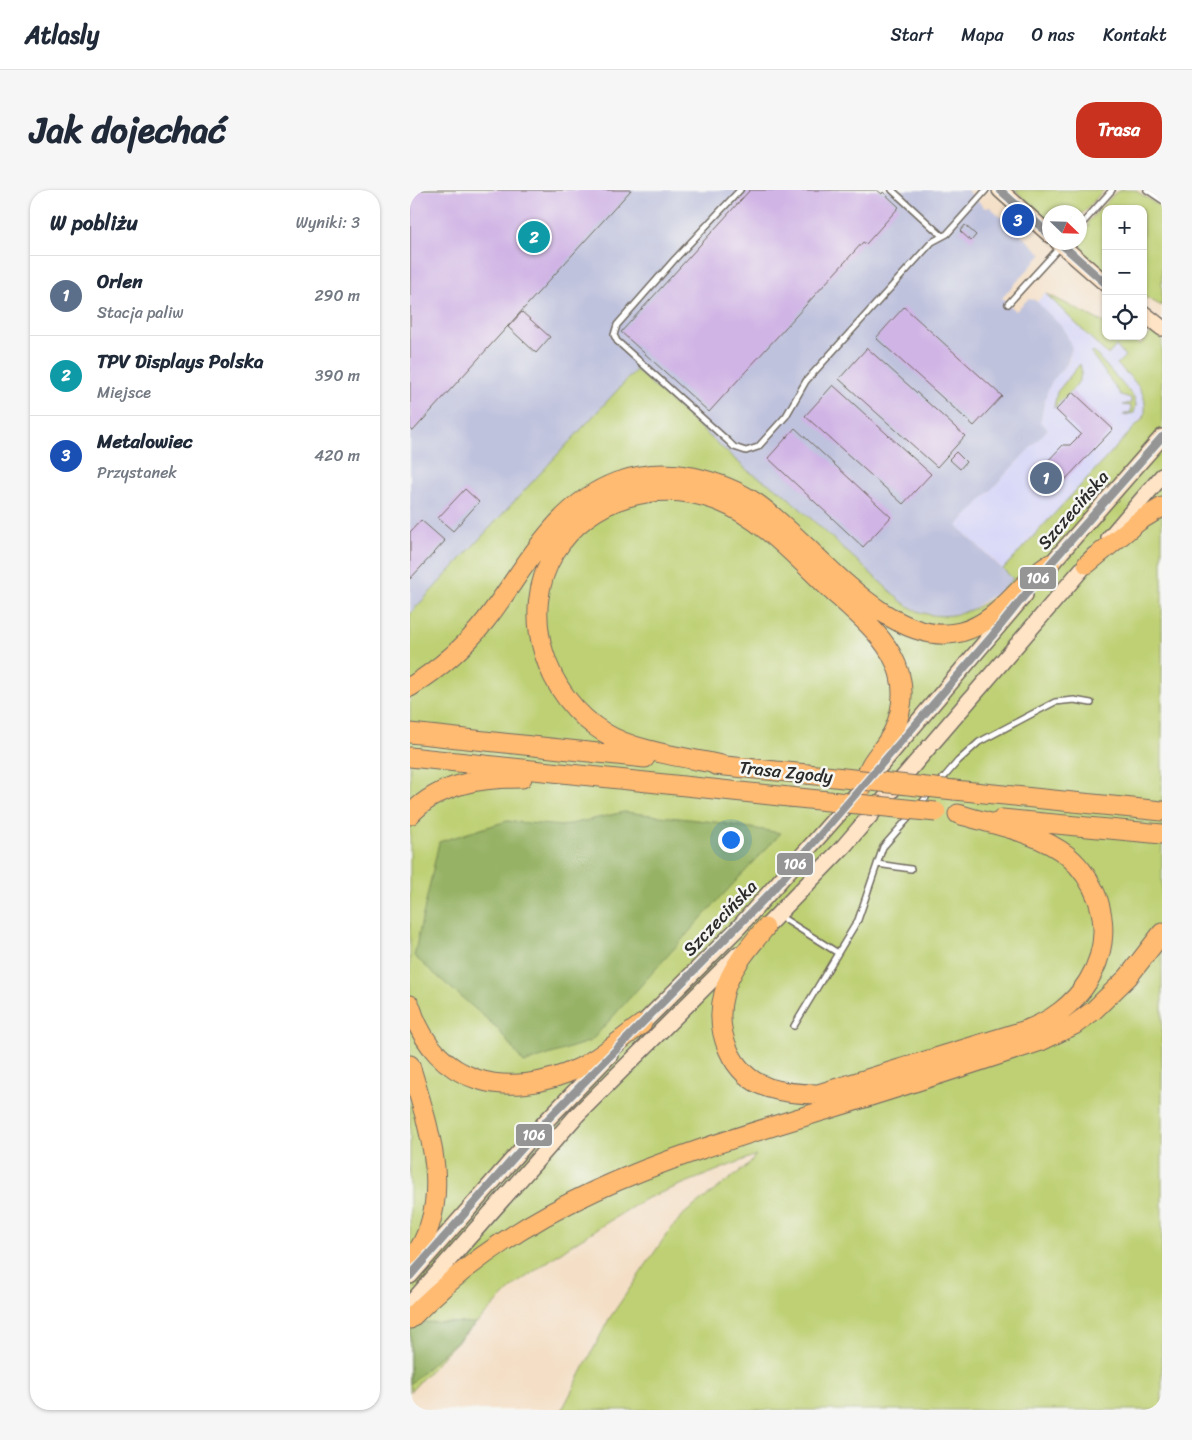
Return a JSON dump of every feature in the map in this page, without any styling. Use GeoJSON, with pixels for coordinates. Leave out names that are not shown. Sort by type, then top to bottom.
{"type":"FeatureCollection","features":[{"type":"Feature","properties":{"kind":"highway"},"geometry":{"type":"LineString","coordinates":[[410,687],[456,654],[486,620],[545,537],[562,517],[599,490],[632,478],[671,473],[711,481],[738,492],[777,520],[876,608],[900,624],[923,632],[960,632],[985,623],[1008,604],[1036,573],[1050,564]]}},
{"type":"Feature","properties":{"kind":"highway"},"geometry":{"type":"LineString","coordinates":[[726,766],[628,744],[605,734],[580,715],[560,692],[549,668],[541,637],[539,611],[542,584],[554,554],[566,537],[581,522],[608,504],[639,492],[666,490],[686,492],[719,502],[735,510],[774,537],[878,632],[892,653],[897,666],[901,701],[894,730],[873,761],[861,788]]}},
{"type":"Feature","properties":{"kind":"highway"},"geometry":{"type":"LineString","coordinates":[[1087,564],[1140,520],[1162,507]]}},
{"type":"Feature","properties":{"kind":"highway","name":"Trasa Zgody"},"geometry":{"type":"LineString","coordinates":[[410,733],[1161,811]]}},
{"type":"Feature","properties":{"kind":"highway","name":"Trasa Zgody"},"geometry":{"type":"LineString","coordinates":[[410,757],[1162,834]]}},
{"type":"Feature","properties":{"kind":"highway"},"geometry":{"type":"LineString","coordinates":[[410,815],[441,791],[474,780],[606,777]]}},
{"type":"Feature","properties":{"kind":"highway"},"geometry":{"type":"LineString","coordinates":[[772,921],[743,957],[729,982],[724,992],[721,1016],[722,1033],[732,1059],[750,1078],[767,1087],[792,1094],[818,1094],[1023,1031],[1051,1019],[1081,994],[1098,961],[1102,943],[1103,924],[1100,906],[1093,888],[1077,865],[1056,847],[1039,839],[958,814]]}},
{"type":"Feature","properties":{"kind":"highway"},"geometry":{"type":"LineString","coordinates":[[410,1319],[440,1291],[526,1227],[570,1201],[618,1179],[699,1149],[1041,1041],[1074,1025],[1111,995],[1162,933]]}},
{"type":"Feature","properties":{"kind":"highway"},"geometry":{"type":"LineString","coordinates":[[410,1005],[415,1021],[428,1042],[444,1060],[474,1079],[492,1084],[514,1086],[536,1083],[581,1068],[642,1024]]}},
{"type":"Feature","properties":{"kind":"highway"},"geometry":{"type":"LineString","coordinates":[[410,1065],[432,1142],[437,1188],[429,1228],[422,1245],[410,1262]]}},
{"type":"Feature","properties":{"kind":"main road"},"geometry":{"type":"LineString","coordinates":[[1000,190],[1042,228]]}},
{"type":"Feature","properties":{"kind":"main road"},"geometry":{"type":"LineString","coordinates":[[1068,250],[1102,280]]}},
{"type":"Feature","properties":{"kind":"main road"},"geometry":{"type":"LineString","coordinates":[[1147,309],[1162,316]]}},
{"type":"Feature","properties":{"kind":"main road"},"geometry":{"type":"LineString","coordinates":[[1147,316],[1162,328]]}},
{"type":"Feature","properties":{"kind":"main road","name":"Szczecińska"},"geometry":{"type":"LineString","coordinates":[[410,1276],[547,1120],[744,922],[992,636],[1050,564],[1162,437]]}},
{"type":"Feature","properties":{"kind":"main road"},"geometry":{"type":"LineString","coordinates":[[410,1304],[577,1115],[772,921],[844,846],[1162,476]]}},
{"type":"Feature","properties":{"kind":"lane"},"geometry":{"type":"LineString","coordinates":[[740,190],[675,259],[617,325],[614,334],[617,341],[729,442],[746,451],[758,447],[786,416],[806,381],[932,242],[942,236],[986,190]]}},
{"type":"Feature","properties":{"kind":"lane"},"geometry":{"type":"LineString","coordinates":[[892,190],[942,236]]}},
{"type":"Feature","properties":{"kind":"lane"},"geometry":{"type":"LineString","coordinates":[[1087,218],[1112,190]]}},
{"type":"Feature","properties":{"kind":"lane"},"geometry":{"type":"LineString","coordinates":[[1147,190],[1155,192],[1162,200]]}},
{"type":"Feature","properties":{"kind":"lane"},"geometry":{"type":"LineString","coordinates":[[1008,304],[1056,250]]}},
{"type":"Feature","properties":{"kind":"lane"},"geometry":{"type":"LineString","coordinates":[[794,1026],[858,920],[883,847],[958,761],[979,742],[1056,702],[1074,700],[1090,703]]}},
{"type":"Feature","properties":{"kind":"lane"},"geometry":{"type":"LineString","coordinates":[[877,864],[910,869]]}},
{"type":"Feature","properties":{"kind":"lane"},"geometry":{"type":"LineString","coordinates":[[772,921],[838,953]]}},
{"type":"Feature","properties":{"kind":"shaded area"},"geometry":{"type":"Polygon","coordinates":[[[410,190],[967,190],[985,208],[990,207],[1042,254],[1002,298],[1016,311],[1028,299],[1035,300],[1064,329],[1072,348],[1067,364],[1052,381],[1047,392],[1040,422],[1048,429],[957,526],[1013,579],[1006,587],[964,614],[949,617],[922,613],[902,602],[782,492],[748,471],[479,542],[410,614],[410,190]]]}},
{"type":"Feature","properties":{"kind":"shaded area"},"geometry":{"type":"Polygon","coordinates":[[[1045,293],[1107,355],[1116,346],[1126,356],[1117,365],[1140,387],[1145,396],[1146,410],[1140,423],[1003,569],[957,526],[1048,429],[1040,422],[1047,392],[1052,381],[1068,363],[1072,348],[1064,329],[1037,302],[1045,293]]]}},
{"type":"Feature","properties":{"kind":"green space"},"geometry":{"type":"Polygon","coordinates":[[[1015,190],[1104,190],[1087,208],[1087,205],[1042,205],[1042,215],[1015,190]]]}},
{"type":"Feature","properties":{"kind":"green space"},"geometry":{"type":"Polygon","coordinates":[[[1121,190],[1135,190],[1162,208],[1162,306],[1147,298],[1147,205],[1104,205],[1115,193],[1121,190]]]}},
{"type":"Feature","properties":{"kind":"green space"},"geometry":{"type":"Polygon","coordinates":[[[1102,207],[1102,268],[1083,250],[1087,250],[1087,229],[1089,225],[1087,223],[1102,207]]]}},
{"type":"Feature","properties":{"kind":"green space"},"geometry":{"type":"Polygon","coordinates":[[[1045,293],[1102,322],[1102,340],[1135,340],[1140,345],[1147,340],[1147,337],[1162,321],[1162,1410],[562,1410],[609,1319],[669,1231],[685,1213],[747,1166],[756,1155],[645,1199],[571,1245],[515,1285],[447,1352],[410,1392],[410,614],[636,370],[748,471],[782,492],[902,602],[920,612],[936,615],[961,613],[973,609],[994,596],[1013,579],[1003,569],[1144,417],[1145,400],[1139,387],[1117,364],[1125,356],[1116,346],[1108,355],[1045,293]]]}},
{"type":"Feature","properties":{"kind":"green space"},"geometry":{"type":"Polygon","coordinates":[[[1093,351],[1134,397],[1136,405],[1134,413],[1123,415],[1131,412],[1131,406],[1123,405],[1131,403],[1131,398],[1121,395],[1091,353],[1093,351]]]}},
{"type":"Feature","properties":{"kind":"green space"},"geometry":{"type":"Polygon","coordinates":[[[1080,364],[1081,371],[1078,383],[1054,408],[1057,392],[1080,364]]]}},
{"type":"Feature","properties":{"kind":"green space"},"geometry":{"type":"Polygon","coordinates":[[[624,812],[715,822],[781,833],[591,1041],[524,1063],[496,1027],[414,956],[439,842],[507,821],[562,826],[624,812]]]}},
{"type":"Feature","properties":{"kind":"green space"},"geometry":{"type":"Polygon","coordinates":[[[418,1322],[476,1323],[410,1384],[410,1332],[418,1322]]]}},
{"type":"Feature","properties":{"kind":"building"},"geometry":{"type":"Polygon","coordinates":[[[410,190],[631,190],[413,431],[410,429],[410,190]]]}},
{"type":"Feature","properties":{"kind":"building"},"geometry":{"type":"Polygon","coordinates":[[[750,190],[877,190],[882,194],[883,192],[899,207],[866,244],[863,242],[709,412],[621,332],[750,190]]]}},
{"type":"Feature","properties":{"kind":"building"},"geometry":{"type":"Polygon","coordinates":[[[965,225],[976,235],[971,241],[960,231],[965,225]]]}},
{"type":"Feature","properties":{"kind":"building"},"geometry":{"type":"Polygon","coordinates":[[[904,307],[1002,396],[974,426],[876,338],[904,307]]]}},
{"type":"Feature","properties":{"kind":"building"},"geometry":{"type":"Polygon","coordinates":[[[522,312],[550,337],[536,353],[508,327],[522,312]]]}},
{"type":"Feature","properties":{"kind":"building"},"geometry":{"type":"Polygon","coordinates":[[[867,348],[965,436],[937,467],[839,379],[867,348]]]}},
{"type":"Feature","properties":{"kind":"building"},"geometry":{"type":"Polygon","coordinates":[[[833,385],[931,474],[903,504],[805,416],[833,385]]]}},
{"type":"Feature","properties":{"kind":"building"},"geometry":{"type":"Polygon","coordinates":[[[1073,392],[1113,429],[1064,481],[1045,464],[1063,445],[1070,445],[1081,434],[1056,410],[1073,392]]]}},
{"type":"Feature","properties":{"kind":"building"},"geometry":{"type":"Polygon","coordinates":[[[795,428],[891,517],[863,547],[768,458],[795,428]]]}},
{"type":"Feature","properties":{"kind":"building"},"geometry":{"type":"Polygon","coordinates":[[[956,452],[966,462],[960,469],[949,459],[956,452]]]}},
{"type":"Feature","properties":{"kind":"building"},"geometry":{"type":"Polygon","coordinates":[[[465,489],[479,502],[453,531],[438,518],[465,489]]]}},
{"type":"Feature","properties":{"kind":"building"},"geometry":{"type":"Polygon","coordinates":[[[421,520],[445,541],[410,579],[410,532],[421,520]]]}},
{"type":"Feature","properties":{"kind":"transit line","name":"106"},"geometry":{"type":"LineString","coordinates":[[1000,190],[1042,228]]}},
{"type":"Feature","properties":{"kind":"transit line","name":"106"},"geometry":{"type":"LineString","coordinates":[[1068,250],[1102,280]]}},
{"type":"Feature","properties":{"kind":"transit line","name":"106"},"geometry":{"type":"LineString","coordinates":[[410,1276],[547,1120],[771,892],[992,636],[1050,564],[1162,437]]}},
{"type":"Feature","properties":{"kind":"place","name":"Metalowiec"},"geometry":{"type":"Point","coordinates":[1018,220]}},
{"type":"Feature","properties":{"kind":"place","name":"TPV Displays Polska"},"geometry":{"type":"Point","coordinates":[534,237]}},
{"type":"Feature","properties":{"kind":"place","name":"Orlen"},"geometry":{"type":"Point","coordinates":[1046,478]}}]}
